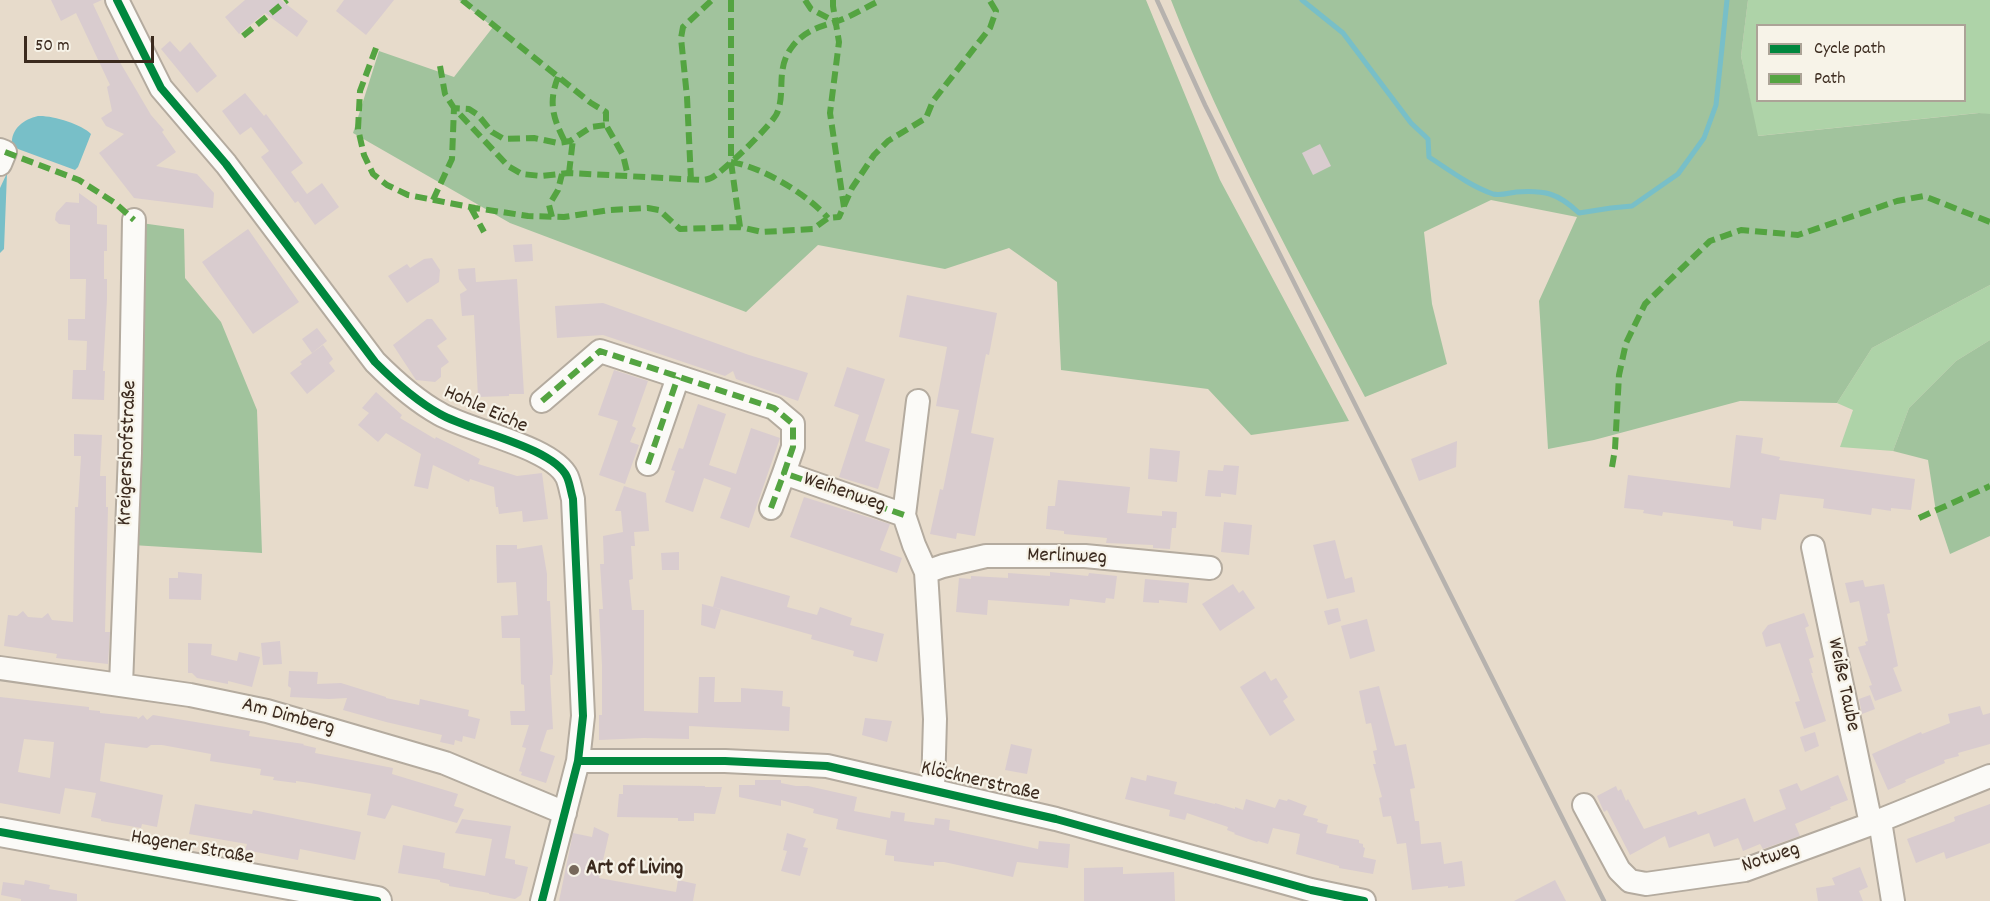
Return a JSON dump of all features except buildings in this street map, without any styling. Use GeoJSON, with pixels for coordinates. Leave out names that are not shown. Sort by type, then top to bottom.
{"type":"FeatureCollection","features":[{"type":"Feature","properties":{"kind":"main road","name":"Hagener Straße"},"geometry":{"type":"LineString","coordinates":[[0,832],[317,896],[378,901]]}},
{"type":"Feature","properties":{"kind":"street","name":"Hohle Eiche"},"geometry":{"type":"LineString","coordinates":[[117,0],[161,88],[226,164],[375,362],[392,379],[440,415],[538,453],[554,462],[566,475],[573,499],[582,704],[578,761],[542,901]]}},
{"type":"Feature","properties":{"kind":"street"},"geometry":{"type":"LineString","coordinates":[[0,150],[5,152],[0,164]]}},
{"type":"Feature","properties":{"kind":"street","name":"Kreigershofstraße"},"geometry":{"type":"LineString","coordinates":[[121,685],[130,453],[134,220]]}},
{"type":"Feature","properties":{"kind":"street","name":"Weihenweg"},"geometry":{"type":"LineString","coordinates":[[542,400],[600,351],[774,408],[793,424],[793,447],[771,508]]}},
{"type":"Feature","properties":{"kind":"street"},"geometry":{"type":"LineString","coordinates":[[648,464],[678,377]]}},
{"type":"Feature","properties":{"kind":"street"},"geometry":{"type":"LineString","coordinates":[[918,401],[904,514],[926,572],[935,719],[933,790]]}},
{"type":"Feature","properties":{"kind":"street","name":"Weihenweg"},"geometry":{"type":"LineString","coordinates":[[784,473],[904,514]]}},
{"type":"Feature","properties":{"kind":"street","name":"Weiße Taube"},"geometry":{"type":"LineString","coordinates":[[1813,547],[1893,901]]}},
{"type":"Feature","properties":{"kind":"street","name":"Merlinweg"},"geometry":{"type":"LineString","coordinates":[[926,572],[986,556],[1085,556],[1210,568]]}},
{"type":"Feature","properties":{"kind":"street","name":"Am Dimberg"},"geometry":{"type":"LineString","coordinates":[[0,668],[190,695],[267,711],[445,763],[565,813]]}},
{"type":"Feature","properties":{"kind":"street","name":"Klöcknerstraße"},"geometry":{"type":"LineString","coordinates":[[578,761],[725,761],[826,766],[1056,819],[1311,890],[1364,901]]}},
{"type":"Feature","properties":{"kind":"street","name":"Notweg"},"geometry":{"type":"LineString","coordinates":[[1584,805],[1619,870],[1630,881],[1646,884],[1745,870],[1876,822],[1990,776]]}},
{"type":"Feature","properties":{"kind":"green space"},"geometry":{"type":"Polygon","coordinates":[[[459,0],[1146,0],[1220,180],[1349,421],[1251,435],[1208,389],[1061,370],[1057,282],[1009,248],[945,269],[818,245],[746,312],[510,223],[353,133],[379,51],[454,77],[493,27],[459,0]]]}},
{"type":"Feature","properties":{"kind":"green space"},"geometry":{"type":"Polygon","coordinates":[[[1171,0],[1748,0],[1741,56],[1758,136],[1979,113],[1990,114],[1990,285],[1872,348],[1837,403],[1740,401],[1594,440],[1548,449],[1539,301],[1577,217],[1491,200],[1424,232],[1432,304],[1447,364],[1365,397],[1238,152],[1171,0]]]}},
{"type":"Feature","properties":{"kind":"green space"},"geometry":{"type":"Polygon","coordinates":[[[1748,0],[1990,0],[1990,115],[1978,113],[1757,136],[1741,56],[1748,0]]]}},
{"type":"Feature","properties":{"kind":"green space"},"geometry":{"type":"Polygon","coordinates":[[[141,223],[184,229],[185,278],[221,322],[257,410],[262,553],[132,545],[141,223]]]}},
{"type":"Feature","properties":{"kind":"green space"},"geometry":{"type":"Polygon","coordinates":[[[1990,285],[1990,340],[1956,361],[1909,408],[1893,451],[1840,447],[1853,410],[1837,403],[1872,348],[1990,285]]]}},
{"type":"Feature","properties":{"kind":"green space"},"geometry":{"type":"Polygon","coordinates":[[[1990,340],[1990,536],[1950,554],[1936,512],[1928,460],[1893,451],[1909,408],[1956,361],[1990,340]]]}},
{"type":"Feature","properties":{"kind":"water"},"geometry":{"type":"Polygon","coordinates":[[[38,116],[66,121],[91,134],[75,170],[18,149],[12,144],[16,129],[38,116]]]}},
{"type":"Feature","properties":{"kind":"water"},"geometry":{"type":"Polygon","coordinates":[[[7,173],[4,249],[0,253],[0,188],[7,173]]]}},
{"type":"Feature","properties":{"kind":"waterway"},"geometry":{"type":"LineString","coordinates":[[1302,0],[1343,33],[1411,123],[1428,139],[1429,157],[1484,191],[1502,195],[1516,192],[1543,192],[1564,201],[1579,213],[1632,206],[1678,174],[1704,138],[1716,105],[1727,0]]}},
{"type":"Feature","properties":{"kind":"railway"},"geometry":{"type":"LineString","coordinates":[[1157,0],[1205,105],[1604,901]]}},
{"type":"Feature","properties":{"kind":"marked path"},"geometry":{"type":"LineString","coordinates":[[243,36],[287,0]]}},
{"type":"Feature","properties":{"kind":"marked path"},"geometry":{"type":"LineString","coordinates":[[462,0],[591,103],[606,112],[606,125],[623,155],[628,176]]}},
{"type":"Feature","properties":{"kind":"marked path"},"geometry":{"type":"LineString","coordinates":[[691,180],[687,97],[681,38],[683,27],[712,0]]}},
{"type":"Feature","properties":{"kind":"marked path"},"geometry":{"type":"LineString","coordinates":[[731,0],[731,162],[740,227]]}},
{"type":"Feature","properties":{"kind":"marked path"},"geometry":{"type":"LineString","coordinates":[[805,0],[811,9],[836,22]]}},
{"type":"Feature","properties":{"kind":"marked path"},"geometry":{"type":"LineString","coordinates":[[833,0],[839,42],[830,113],[844,207]]}},
{"type":"Feature","properties":{"kind":"marked path"},"geometry":{"type":"LineString","coordinates":[[440,66],[445,94],[454,108],[508,166],[522,174],[541,176],[569,173],[704,180],[711,178],[725,167],[773,119],[780,105],[782,72],[787,55],[801,37],[881,0]]}},
{"type":"Feature","properties":{"kind":"marked path"},"geometry":{"type":"LineString","coordinates":[[376,48],[360,91],[358,129],[364,155],[373,174],[387,185],[408,195],[528,216],[564,217],[610,210],[648,208],[659,210],[680,229],[740,227],[762,232],[813,229],[828,218],[839,217],[852,188],[874,155],[888,141],[926,118],[933,101],[990,28],[996,11],[987,0]]}},
{"type":"Feature","properties":{"kind":"marked path"},"geometry":{"type":"LineString","coordinates":[[558,77],[553,95],[553,110],[565,142]]}},
{"type":"Feature","properties":{"kind":"marked path"},"geometry":{"type":"LineString","coordinates":[[433,200],[452,159],[454,108],[469,109],[478,115],[492,132],[504,139],[534,138],[558,143],[570,141],[591,127],[606,125]]}},
{"type":"Feature","properties":{"kind":"marked path"},"geometry":{"type":"LineString","coordinates":[[569,173],[573,139]]}},
{"type":"Feature","properties":{"kind":"marked path"},"geometry":{"type":"LineString","coordinates":[[5,152],[79,180],[115,203],[134,220]]}},
{"type":"Feature","properties":{"kind":"marked path"},"geometry":{"type":"LineString","coordinates":[[731,162],[756,169],[783,183],[808,200],[828,218]]}},
{"type":"Feature","properties":{"kind":"marked path"},"geometry":{"type":"LineString","coordinates":[[552,217],[549,205],[558,190],[562,174]]}},
{"type":"Feature","properties":{"kind":"marked path"},"geometry":{"type":"LineString","coordinates":[[1612,467],[1619,375],[1626,343],[1645,304],[1710,241],[1741,230],[1798,235],[1897,201],[1924,196],[1990,222]]}},
{"type":"Feature","properties":{"kind":"marked path"},"geometry":{"type":"LineString","coordinates":[[471,208],[484,232]]}},
{"type":"Feature","properties":{"kind":"marked path"},"geometry":{"type":"LineString","coordinates":[[542,401],[600,351],[774,408],[793,424],[793,447],[784,473],[904,515]]}},
{"type":"Feature","properties":{"kind":"marked path"},"geometry":{"type":"LineString","coordinates":[[648,464],[678,377]]}},
{"type":"Feature","properties":{"kind":"marked path"},"geometry":{"type":"LineString","coordinates":[[771,508],[784,473]]}},
{"type":"Feature","properties":{"kind":"marked path"},"geometry":{"type":"LineString","coordinates":[[1919,518],[1990,486]]}},
{"type":"Feature","properties":{"kind":"cycle path"},"geometry":{"type":"LineString","coordinates":[[117,0],[161,88],[226,164],[375,362],[406,390],[440,414],[528,448],[559,466],[567,477],[573,499],[583,716],[578,761],[542,901]]}},
{"type":"Feature","properties":{"kind":"cycle path"},"geometry":{"type":"LineString","coordinates":[[578,761],[725,761],[827,766],[1056,819],[1311,890],[1364,901]]}},
{"type":"Feature","properties":{"kind":"cycle path"},"geometry":{"type":"LineString","coordinates":[[0,832],[377,901]]}},
{"type":"Feature","properties":{"kind":"place","name":"Art of Living"},"geometry":{"type":"Point","coordinates":[574,870]}}]}
